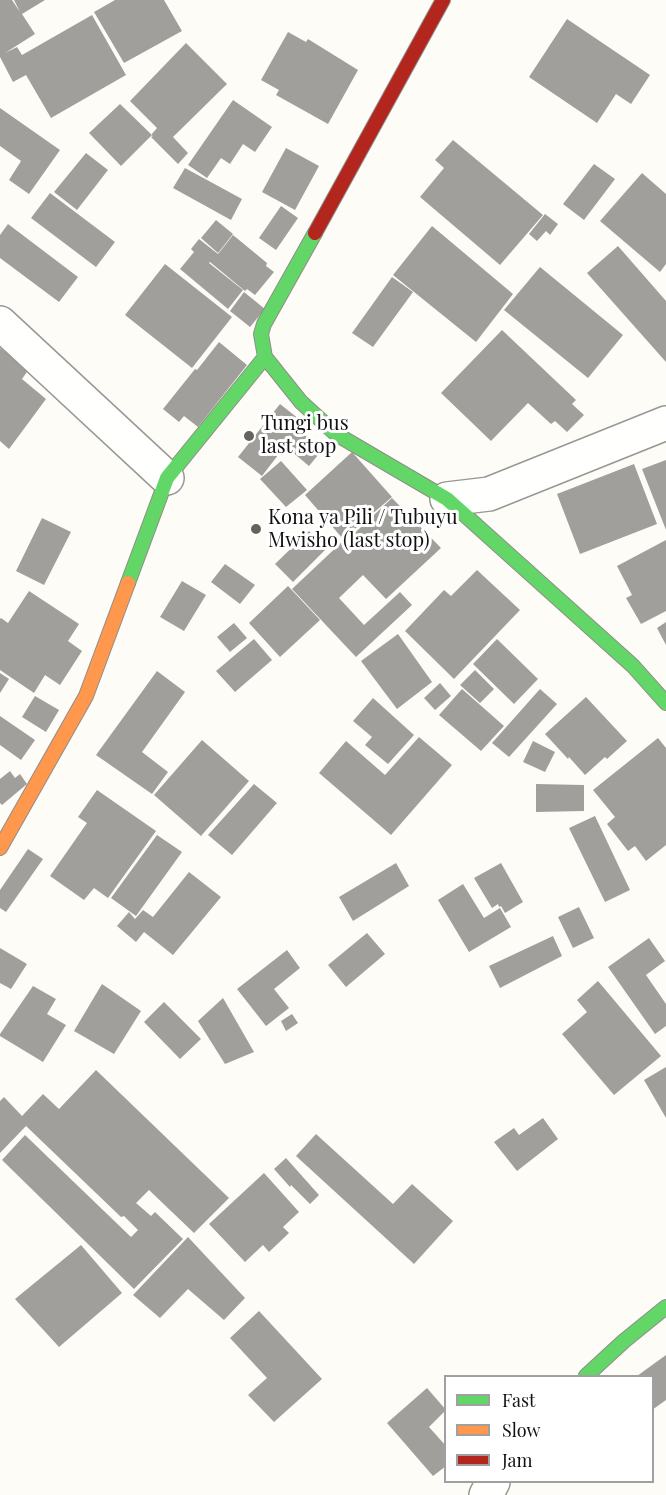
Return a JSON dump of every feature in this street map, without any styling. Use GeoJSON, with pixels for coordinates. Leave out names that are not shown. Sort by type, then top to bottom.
{"type":"FeatureCollection","features":[{"type":"Feature","properties":{"kind":"street"},"geometry":{"type":"LineString","coordinates":[[442,0],[264,324],[261,334],[265,357],[301,402],[336,434],[447,499],[633,666],[666,703]]}},
{"type":"Feature","properties":{"kind":"street"},"geometry":{"type":"LineString","coordinates":[[0,323],[167,478]]}},
{"type":"Feature","properties":{"kind":"street"},"geometry":{"type":"LineString","coordinates":[[0,848],[86,696],[167,478],[265,357]]}},
{"type":"Feature","properties":{"kind":"street"},"geometry":{"type":"LineString","coordinates":[[447,499],[489,494],[666,423]]}},
{"type":"Feature","properties":{"kind":"street"},"geometry":{"type":"LineString","coordinates":[[588,1375],[624,1341],[666,1307]]}},
{"type":"Feature","properties":{"kind":"building"},"geometry":{"type":"Polygon","coordinates":[[[0,0],[12,0],[20,12],[14,0],[45,0],[22,14],[35,34],[5,53],[17,47],[22,55],[92,15],[126,75],[51,118],[26,75],[13,82],[0,57],[0,0]]]}},
{"type":"Feature","properties":{"kind":"building"},"geometry":{"type":"Polygon","coordinates":[[[115,0],[164,0],[182,31],[124,63],[94,12],[115,0]]]}},
{"type":"Feature","properties":{"kind":"building"},"geometry":{"type":"Polygon","coordinates":[[[567,19],[650,75],[631,104],[616,94],[597,123],[529,77],[567,19]]]}},
{"type":"Feature","properties":{"kind":"building"},"geometry":{"type":"Polygon","coordinates":[[[288,32],[306,42],[308,39],[358,70],[328,124],[276,95],[279,90],[261,80],[288,32]]]}},
{"type":"Feature","properties":{"kind":"building"},"geometry":{"type":"Polygon","coordinates":[[[186,43],[227,84],[173,137],[188,153],[178,164],[151,137],[157,128],[130,101],[186,43]]]}},
{"type":"Feature","properties":{"kind":"building"},"geometry":{"type":"Polygon","coordinates":[[[233,100],[272,127],[255,152],[243,144],[230,164],[221,158],[207,178],[188,165],[233,100]]]}},
{"type":"Feature","properties":{"kind":"building"},"geometry":{"type":"Polygon","coordinates":[[[120,104],[152,135],[121,166],[89,133],[120,104]]]}},
{"type":"Feature","properties":{"kind":"building"},"geometry":{"type":"Polygon","coordinates":[[[0,108],[60,150],[29,194],[9,180],[21,161],[0,146],[0,108]]]}},
{"type":"Feature","properties":{"kind":"building"},"geometry":{"type":"Polygon","coordinates":[[[453,140],[543,215],[500,265],[420,197],[444,168],[435,160],[453,140]]]}},
{"type":"Feature","properties":{"kind":"building"},"geometry":{"type":"Polygon","coordinates":[[[286,148],[319,166],[295,210],[262,192],[286,148]]]}},
{"type":"Feature","properties":{"kind":"building"},"geometry":{"type":"Polygon","coordinates":[[[86,153],[108,170],[77,210],[54,192],[86,153]]]}},
{"type":"Feature","properties":{"kind":"building"},"geometry":{"type":"Polygon","coordinates":[[[594,164],[615,179],[584,220],[563,204],[594,164]]]}},
{"type":"Feature","properties":{"kind":"building"},"geometry":{"type":"Polygon","coordinates":[[[185,168],[242,199],[231,220],[173,188],[185,168]]]}},
{"type":"Feature","properties":{"kind":"building"},"geometry":{"type":"Polygon","coordinates":[[[642,173],[666,194],[666,264],[660,272],[600,221],[642,173]]]}},
{"type":"Feature","properties":{"kind":"building"},"geometry":{"type":"Polygon","coordinates":[[[50,193],[115,242],[96,267],[31,218],[50,193]]]}},
{"type":"Feature","properties":{"kind":"building"},"geometry":{"type":"Polygon","coordinates":[[[281,206],[298,218],[276,250],[259,238],[281,206]]]}},
{"type":"Feature","properties":{"kind":"building"},"geometry":{"type":"Polygon","coordinates":[[[545,214],[558,224],[550,235],[546,231],[537,241],[529,234],[545,214]]]}},
{"type":"Feature","properties":{"kind":"building"},"geometry":{"type":"Polygon","coordinates":[[[216,220],[233,234],[218,253],[201,238],[216,220]]]}},
{"type":"Feature","properties":{"kind":"building"},"geometry":{"type":"Polygon","coordinates":[[[8,224],[78,277],[59,302],[0,258],[0,235],[8,224]]]}},
{"type":"Feature","properties":{"kind":"building"},"geometry":{"type":"Polygon","coordinates":[[[432,226],[513,294],[476,342],[393,275],[432,226]]]}},
{"type":"Feature","properties":{"kind":"building"},"geometry":{"type":"Polygon","coordinates":[[[233,235],[267,263],[266,266],[274,272],[255,295],[247,289],[245,291],[210,262],[243,290],[228,309],[180,269],[194,252],[191,249],[199,239],[218,254],[233,235]]]}},
{"type":"Feature","properties":{"kind":"building"},"geometry":{"type":"Polygon","coordinates":[[[618,246],[666,301],[666,362],[587,273],[618,246]]]}},
{"type":"Feature","properties":{"kind":"building"},"geometry":{"type":"Polygon","coordinates":[[[165,264],[232,317],[192,368],[125,315],[165,264]]]}},
{"type":"Feature","properties":{"kind":"building"},"geometry":{"type":"Polygon","coordinates":[[[540,267],[623,335],[588,378],[504,310],[540,267]]]}},
{"type":"Feature","properties":{"kind":"building"},"geometry":{"type":"Polygon","coordinates":[[[392,277],[413,292],[373,347],[352,333],[392,277]]]}},
{"type":"Feature","properties":{"kind":"building"},"geometry":{"type":"Polygon","coordinates":[[[244,292],[265,309],[250,327],[230,311],[244,292]]]}},
{"type":"Feature","properties":{"kind":"building"},"geometry":{"type":"Polygon","coordinates":[[[502,330],[576,400],[572,404],[584,415],[567,432],[555,421],[551,424],[528,403],[491,441],[441,393],[502,330]]]}},
{"type":"Feature","properties":{"kind":"building"},"geometry":{"type":"Polygon","coordinates":[[[219,342],[247,365],[198,427],[184,416],[179,422],[163,409],[219,342]]]}},
{"type":"Feature","properties":{"kind":"building"},"geometry":{"type":"Polygon","coordinates":[[[0,348],[29,369],[22,379],[46,399],[9,449],[0,441],[0,348]]]}},
{"type":"Feature","properties":{"kind":"building"},"geometry":{"type":"Polygon","coordinates":[[[280,404],[304,423],[298,430],[323,449],[309,466],[285,446],[262,476],[238,457],[280,404]]]}},
{"type":"Feature","properties":{"kind":"building"},"geometry":{"type":"Polygon","coordinates":[[[352,452],[392,497],[343,539],[305,495],[352,452]]]}},
{"type":"Feature","properties":{"kind":"building"},"geometry":{"type":"Polygon","coordinates":[[[666,460],[666,530],[642,469],[666,460]]]}},
{"type":"Feature","properties":{"kind":"building"},"geometry":{"type":"Polygon","coordinates":[[[281,461],[307,490],[286,507],[260,479],[281,461]]]}},
{"type":"Feature","properties":{"kind":"building"},"geometry":{"type":"Polygon","coordinates":[[[634,464],[657,524],[580,554],[557,494],[634,464]]]}},
{"type":"Feature","properties":{"kind":"building"},"geometry":{"type":"Polygon","coordinates":[[[392,498],[441,548],[386,599],[363,575],[339,598],[364,625],[400,592],[412,605],[356,657],[292,589],[392,498]]]}},
{"type":"Feature","properties":{"kind":"building"},"geometry":{"type":"Polygon","coordinates":[[[42,518],[71,532],[44,585],[16,571],[42,518]]]}},
{"type":"Feature","properties":{"kind":"building"},"geometry":{"type":"Polygon","coordinates":[[[309,531],[326,549],[293,582],[275,564],[309,531]]]}},
{"type":"Feature","properties":{"kind":"building"},"geometry":{"type":"Polygon","coordinates":[[[666,540],[666,611],[641,624],[626,598],[632,595],[617,566],[666,540]]]}},
{"type":"Feature","properties":{"kind":"building"},"geometry":{"type":"Polygon","coordinates":[[[225,564],[255,585],[240,604],[211,582],[225,564]]]}},
{"type":"Feature","properties":{"kind":"building"},"geometry":{"type":"Polygon","coordinates":[[[477,570],[520,610],[454,679],[405,631],[444,590],[451,596],[477,570]]]}},
{"type":"Feature","properties":{"kind":"building"},"geometry":{"type":"Polygon","coordinates":[[[182,581],[206,595],[184,631],[160,617],[182,581]]]}},
{"type":"Feature","properties":{"kind":"building"},"geometry":{"type":"Polygon","coordinates":[[[288,586],[320,620],[280,657],[249,623],[288,586]]]}},
{"type":"Feature","properties":{"kind":"building"},"geometry":{"type":"Polygon","coordinates":[[[29,591],[79,624],[68,641],[82,651],[60,685],[45,675],[34,693],[0,670],[0,619],[8,623],[29,591]]]}},
{"type":"Feature","properties":{"kind":"building"},"geometry":{"type":"Polygon","coordinates":[[[666,622],[666,645],[657,628],[666,622]]]}},
{"type":"Feature","properties":{"kind":"building"},"geometry":{"type":"Polygon","coordinates":[[[234,623],[247,638],[230,652],[217,637],[234,623]]]}},
{"type":"Feature","properties":{"kind":"building"},"geometry":{"type":"Polygon","coordinates":[[[398,634],[432,682],[397,709],[361,661],[398,634]]]}},
{"type":"Feature","properties":{"kind":"building"},"geometry":{"type":"Polygon","coordinates":[[[254,639],[272,660],[235,692],[216,671],[254,639]]]}},
{"type":"Feature","properties":{"kind":"building"},"geometry":{"type":"Polygon","coordinates":[[[497,639],[538,679],[514,704],[473,664],[497,639]]]}},
{"type":"Feature","properties":{"kind":"building"},"geometry":{"type":"Polygon","coordinates":[[[475,670],[494,689],[480,703],[460,685],[475,670]]]}},
{"type":"Feature","properties":{"kind":"building"},"geometry":{"type":"Polygon","coordinates":[[[157,671],[185,692],[142,752],[168,772],[152,794],[96,755],[157,671]]]}},
{"type":"Feature","properties":{"kind":"building"},"geometry":{"type":"Polygon","coordinates":[[[0,673],[9,679],[0,693],[0,673]]]}},
{"type":"Feature","properties":{"kind":"building"},"geometry":{"type":"Polygon","coordinates":[[[440,683],[451,696],[435,710],[424,698],[440,683]]]}},
{"type":"Feature","properties":{"kind":"building"},"geometry":{"type":"Polygon","coordinates":[[[462,689],[504,726],[481,751],[439,715],[462,689]]]}},
{"type":"Feature","properties":{"kind":"building"},"geometry":{"type":"Polygon","coordinates":[[[540,689],[557,704],[509,757],[492,743],[540,689]]]}},
{"type":"Feature","properties":{"kind":"building"},"geometry":{"type":"Polygon","coordinates":[[[35,696],[59,710],[46,732],[22,717],[35,696]]]}},
{"type":"Feature","properties":{"kind":"building"},"geometry":{"type":"Polygon","coordinates":[[[586,697],[627,741],[585,775],[545,734],[586,697]]]}},
{"type":"Feature","properties":{"kind":"building"},"geometry":{"type":"Polygon","coordinates":[[[373,698],[414,735],[388,764],[365,745],[372,737],[353,721],[373,698]]]}},
{"type":"Feature","properties":{"kind":"building"},"geometry":{"type":"Polygon","coordinates":[[[0,716],[35,740],[21,760],[0,745],[0,716]]]}},
{"type":"Feature","properties":{"kind":"building"},"geometry":{"type":"Polygon","coordinates":[[[419,737],[452,765],[391,835],[319,773],[346,741],[385,775],[419,737]]]}},
{"type":"Feature","properties":{"kind":"building"},"geometry":{"type":"Polygon","coordinates":[[[658,738],[666,748],[666,845],[646,861],[635,846],[628,851],[607,824],[615,817],[593,790],[658,738]]]}},
{"type":"Feature","properties":{"kind":"building"},"geometry":{"type":"Polygon","coordinates":[[[202,740],[249,781],[201,836],[154,795],[202,740]]]}},
{"type":"Feature","properties":{"kind":"building"},"geometry":{"type":"Polygon","coordinates":[[[533,741],[555,752],[545,772],[523,762],[533,741]]]}},
{"type":"Feature","properties":{"kind":"building"},"geometry":{"type":"Polygon","coordinates":[[[10,771],[15,778],[20,774],[27,784],[2,805],[0,803],[0,779],[10,771]]]}},
{"type":"Feature","properties":{"kind":"building"},"geometry":{"type":"Polygon","coordinates":[[[254,784],[277,803],[232,855],[208,835],[254,784]]]}},
{"type":"Feature","properties":{"kind":"building"},"geometry":{"type":"Polygon","coordinates":[[[536,784],[584,785],[584,811],[536,812],[536,784]]]}},
{"type":"Feature","properties":{"kind":"building"},"geometry":{"type":"Polygon","coordinates":[[[97,790],[156,831],[108,898],[94,888],[84,900],[50,876],[87,823],[78,817],[97,790]]]}},
{"type":"Feature","properties":{"kind":"building"},"geometry":{"type":"Polygon","coordinates":[[[595,816],[630,890],[605,902],[569,828],[595,816]]]}},
{"type":"Feature","properties":{"kind":"building"},"geometry":{"type":"Polygon","coordinates":[[[157,835],[182,852],[136,916],[111,898],[157,835]]]}},
{"type":"Feature","properties":{"kind":"building"},"geometry":{"type":"Polygon","coordinates":[[[28,849],[43,859],[6,912],[0,908],[0,890],[28,849]]]}},
{"type":"Feature","properties":{"kind":"building"},"geometry":{"type":"Polygon","coordinates":[[[396,863],[409,886],[353,921],[339,897],[396,863]]]}},
{"type":"Feature","properties":{"kind":"building"},"geometry":{"type":"Polygon","coordinates":[[[501,863],[523,902],[505,913],[498,904],[492,908],[474,878],[501,863]]]}},
{"type":"Feature","properties":{"kind":"building"},"geometry":{"type":"Polygon","coordinates":[[[189,872],[221,897],[173,955],[144,932],[136,942],[117,926],[129,912],[135,919],[143,910],[153,917],[189,872]]]}},
{"type":"Feature","properties":{"kind":"building"},"geometry":{"type":"Polygon","coordinates":[[[463,884],[484,918],[500,908],[511,927],[469,952],[438,900],[463,884]]]}},
{"type":"Feature","properties":{"kind":"building"},"geometry":{"type":"Polygon","coordinates":[[[579,907],[594,938],[573,948],[558,917],[579,907]]]}},
{"type":"Feature","properties":{"kind":"building"},"geometry":{"type":"Polygon","coordinates":[[[367,933],[385,954],[346,987],[328,965],[367,933]]]}},
{"type":"Feature","properties":{"kind":"building"},"geometry":{"type":"Polygon","coordinates":[[[553,936],[562,956],[500,988],[489,966],[553,936]]]}},
{"type":"Feature","properties":{"kind":"building"},"geometry":{"type":"Polygon","coordinates":[[[649,938],[665,961],[646,975],[666,1004],[666,1026],[655,1034],[608,967],[649,938]]]}},
{"type":"Feature","properties":{"kind":"building"},"geometry":{"type":"Polygon","coordinates":[[[0,948],[27,964],[11,989],[0,983],[0,948]]]}},
{"type":"Feature","properties":{"kind":"building"},"geometry":{"type":"Polygon","coordinates":[[[287,950],[300,968],[274,989],[289,1008],[266,1026],[237,989],[287,950]]]}},
{"type":"Feature","properties":{"kind":"building"},"geometry":{"type":"Polygon","coordinates":[[[598,981],[661,1056],[614,1095],[562,1034],[587,1012],[577,1000],[598,981]]]}},
{"type":"Feature","properties":{"kind":"building"},"geometry":{"type":"Polygon","coordinates":[[[102,984],[141,1011],[114,1054],[74,1031],[102,984]]]}},
{"type":"Feature","properties":{"kind":"building"},"geometry":{"type":"Polygon","coordinates":[[[33,986],[56,999],[47,1014],[66,1025],[43,1062],[0,1036],[33,986]]]}},
{"type":"Feature","properties":{"kind":"building"},"geometry":{"type":"Polygon","coordinates":[[[223,998],[254,1052],[225,1064],[198,1021],[223,998]]]}},
{"type":"Feature","properties":{"kind":"building"},"geometry":{"type":"Polygon","coordinates":[[[164,1002],[201,1039],[180,1059],[144,1022],[164,1002]]]}},
{"type":"Feature","properties":{"kind":"building"},"geometry":{"type":"Polygon","coordinates":[[[292,1014],[298,1023],[286,1031],[281,1021],[292,1014]]]}},
{"type":"Feature","properties":{"kind":"building"},"geometry":{"type":"Polygon","coordinates":[[[666,1067],[666,1118],[644,1080],[666,1067]]]}},
{"type":"Feature","properties":{"kind":"building"},"geometry":{"type":"Polygon","coordinates":[[[96,1070],[229,1198],[194,1233],[149,1190],[136,1203],[151,1216],[155,1212],[183,1239],[134,1289],[2,1160],[25,1135],[131,1237],[138,1230],[124,1216],[121,1217],[26,1126],[0,1153],[0,1101],[4,1097],[22,1116],[43,1094],[59,1109],[96,1070]]]}},
{"type":"Feature","properties":{"kind":"building"},"geometry":{"type":"Polygon","coordinates":[[[543,1118],[558,1139],[517,1171],[494,1142],[514,1128],[519,1135],[543,1118]]]}},
{"type":"Feature","properties":{"kind":"building"},"geometry":{"type":"Polygon","coordinates":[[[316,1134],[393,1204],[412,1184],[453,1221],[414,1264],[296,1156],[316,1134]]]}},
{"type":"Feature","properties":{"kind":"building"},"geometry":{"type":"Polygon","coordinates":[[[286,1158],[319,1195],[310,1204],[274,1169],[286,1158]]]}},
{"type":"Feature","properties":{"kind":"building"},"geometry":{"type":"Polygon","coordinates":[[[264,1173],[299,1212],[283,1227],[289,1233],[269,1252],[263,1245],[245,1262],[209,1224],[264,1173]]]}},
{"type":"Feature","properties":{"kind":"building"},"geometry":{"type":"Polygon","coordinates":[[[188,1237],[245,1298],[224,1320],[188,1289],[160,1318],[133,1295],[188,1237]]]}},
{"type":"Feature","properties":{"kind":"building"},"geometry":{"type":"Polygon","coordinates":[[[81,1245],[122,1293],[59,1347],[15,1299],[81,1245]]]}},
{"type":"Feature","properties":{"kind":"building"},"geometry":{"type":"Polygon","coordinates":[[[259,1311],[322,1379],[274,1422],[248,1395],[267,1378],[230,1338],[259,1311]]]}},
{"type":"Feature","properties":{"kind":"building"},"geometry":{"type":"Polygon","coordinates":[[[666,1355],[666,1400],[654,1409],[654,1375],[638,1375],[666,1355]]]}},
{"type":"Feature","properties":{"kind":"building"},"geometry":{"type":"Polygon","coordinates":[[[427,1388],[444,1408],[444,1412],[429,1427],[444,1444],[444,1468],[433,1476],[387,1423],[427,1388]]]}},
{"type":"Feature","properties":{"kind":"traffic: fast"},"geometry":{"type":"LineString","coordinates":[[315,233],[264,324],[261,334],[265,357],[301,402],[336,434],[447,499],[633,666],[666,703]]}},
{"type":"Feature","properties":{"kind":"traffic: fast"},"geometry":{"type":"LineString","coordinates":[[128,583],[167,478],[265,357]]}},
{"type":"Feature","properties":{"kind":"traffic: fast"},"geometry":{"type":"LineString","coordinates":[[587,1375],[666,1307]]}},
{"type":"Feature","properties":{"kind":"traffic: slow"},"geometry":{"type":"LineString","coordinates":[[0,848],[86,696],[128,583]]}},
{"type":"Feature","properties":{"kind":"traffic: jam"},"geometry":{"type":"LineString","coordinates":[[315,233],[443,0]]}},
{"type":"Feature","properties":{"kind":"place","name":"Tungi bus last stop"},"geometry":{"type":"Point","coordinates":[249,436]}},
{"type":"Feature","properties":{"kind":"place","name":"Kona ya Pili / Tubuyu Mwisho (last stop)"},"geometry":{"type":"Point","coordinates":[256,529]}}]}
